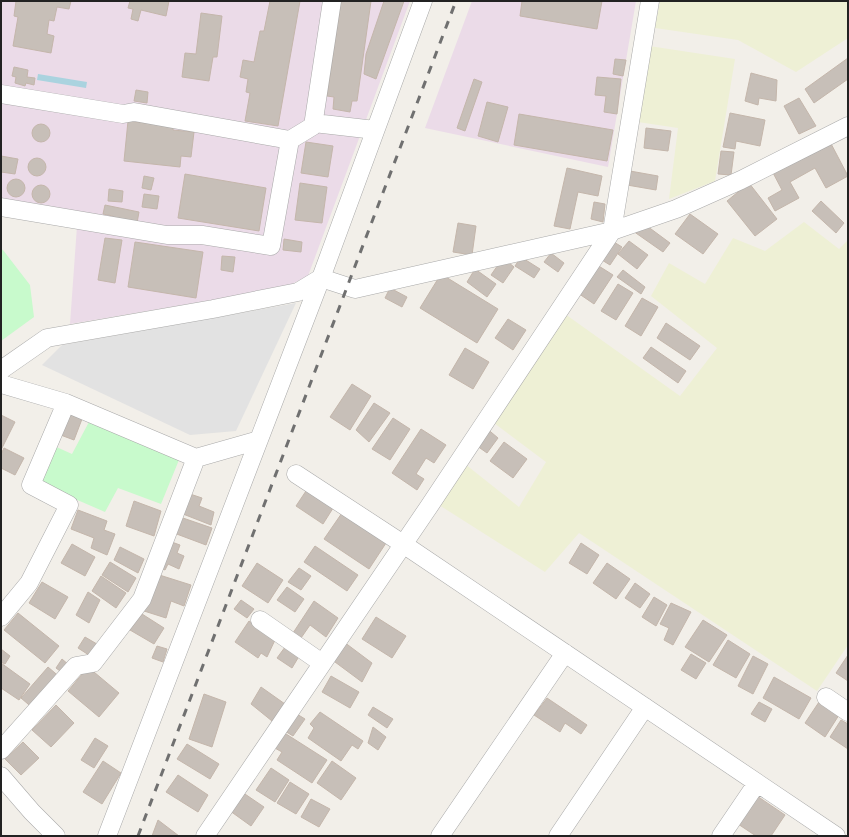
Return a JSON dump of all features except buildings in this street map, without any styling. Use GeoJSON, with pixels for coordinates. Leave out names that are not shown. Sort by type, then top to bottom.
{"type":"FeatureCollection","features":[{"type":"Feature","properties":{"kind":"street"},"geometry":{"type":"LineString","coordinates":[[1,94],[123,114],[134,112],[290,140],[313,126],[314,123],[332,1]]}},
{"type":"Feature","properties":{"kind":"street"},"geometry":{"type":"LineString","coordinates":[[107,836],[321,278],[423,1]]}},
{"type":"Feature","properties":{"kind":"street"},"geometry":{"type":"LineString","coordinates":[[205,836],[403,544],[612,231],[650,1]]}},
{"type":"Feature","properties":{"kind":"street"},"geometry":{"type":"LineString","coordinates":[[314,123],[375,130]]}},
{"type":"Feature","properties":{"kind":"street"},"geometry":{"type":"LineString","coordinates":[[1,370],[47,338],[298,292],[321,278],[355,289],[612,231],[676,209],[741,180],[848,126]]}},
{"type":"Feature","properties":{"kind":"street"},"geometry":{"type":"LineString","coordinates":[[1,208],[167,234],[202,235],[271,246],[290,140]]}},
{"type":"Feature","properties":{"kind":"street"},"geometry":{"type":"LineString","coordinates":[[1,384],[66,403],[196,458],[259,440]]}},
{"type":"Feature","properties":{"kind":"street"},"geometry":{"type":"LineString","coordinates":[[1,617],[29,583],[68,505],[31,485],[66,403]]}},
{"type":"Feature","properties":{"kind":"street"},"geometry":{"type":"LineString","coordinates":[[1,750],[76,666],[93,664],[142,599],[196,458]]}},
{"type":"Feature","properties":{"kind":"street"},"geometry":{"type":"LineString","coordinates":[[296,474],[403,544],[836,836]]}},
{"type":"Feature","properties":{"kind":"street"},"geometry":{"type":"LineString","coordinates":[[260,620],[322,663]]}},
{"type":"Feature","properties":{"kind":"street"},"geometry":{"type":"LineString","coordinates":[[440,836],[565,653]]}},
{"type":"Feature","properties":{"kind":"street"},"geometry":{"type":"LineString","coordinates":[[826,697],[848,712]]}},
{"type":"Feature","properties":{"kind":"street"},"geometry":{"type":"LineString","coordinates":[[558,836],[645,707]]}},
{"type":"Feature","properties":{"kind":"street"},"geometry":{"type":"LineString","coordinates":[[1,776],[32,812],[56,836]]}},
{"type":"Feature","properties":{"kind":"street"},"geometry":{"type":"LineString","coordinates":[[722,836],[757,783]]}},
{"type":"Feature","properties":{"kind":"shaded area"},"geometry":{"type":"Polygon","coordinates":[[[1,1],[410,1],[308,276],[284,288],[70,324],[77,226],[1,215],[1,1]]]}},
{"type":"Feature","properties":{"kind":"shaded area"},"geometry":{"type":"Polygon","coordinates":[[[472,1],[636,1],[608,167],[425,128],[472,1]]]}},
{"type":"Feature","properties":{"kind":"shaded area"},"geometry":{"type":"Polygon","coordinates":[[[296,303],[236,431],[190,435],[42,365],[62,345],[296,303]]]}},
{"type":"Feature","properties":{"kind":"green space"},"geometry":{"type":"Polygon","coordinates":[[[660,1],[848,1],[848,38],[796,72],[738,40],[655,28],[660,1]]]}},
{"type":"Feature","properties":{"kind":"green space"},"geometry":{"type":"Polygon","coordinates":[[[649,46],[735,59],[715,181],[669,199],[678,128],[638,122],[649,46]]]}},
{"type":"Feature","properties":{"kind":"green space"},"geometry":{"type":"Polygon","coordinates":[[[804,222],[839,249],[848,240],[848,645],[817,691],[579,533],[545,572],[439,505],[465,464],[519,507],[546,462],[494,423],[565,314],[680,396],[717,348],[651,296],[669,263],[705,284],[733,238],[765,251],[804,222]]]}},
{"type":"Feature","properties":{"kind":"green space"},"geometry":{"type":"Polygon","coordinates":[[[1,249],[30,285],[34,317],[1,341],[1,249]]]}},
{"type":"Feature","properties":{"kind":"green space"},"geometry":{"type":"Polygon","coordinates":[[[90,420],[181,455],[161,504],[118,488],[105,512],[36,482],[52,445],[72,454],[90,420]]]}},
{"type":"Feature","properties":{"kind":"water"},"geometry":{"type":"Polygon","coordinates":[[[38,74],[87,82],[86,88],[37,80],[38,74]]]}},
{"type":"Feature","properties":{"kind":"railway"},"geometry":{"type":"LineString","coordinates":[[138,836],[456,1]]}}]}
